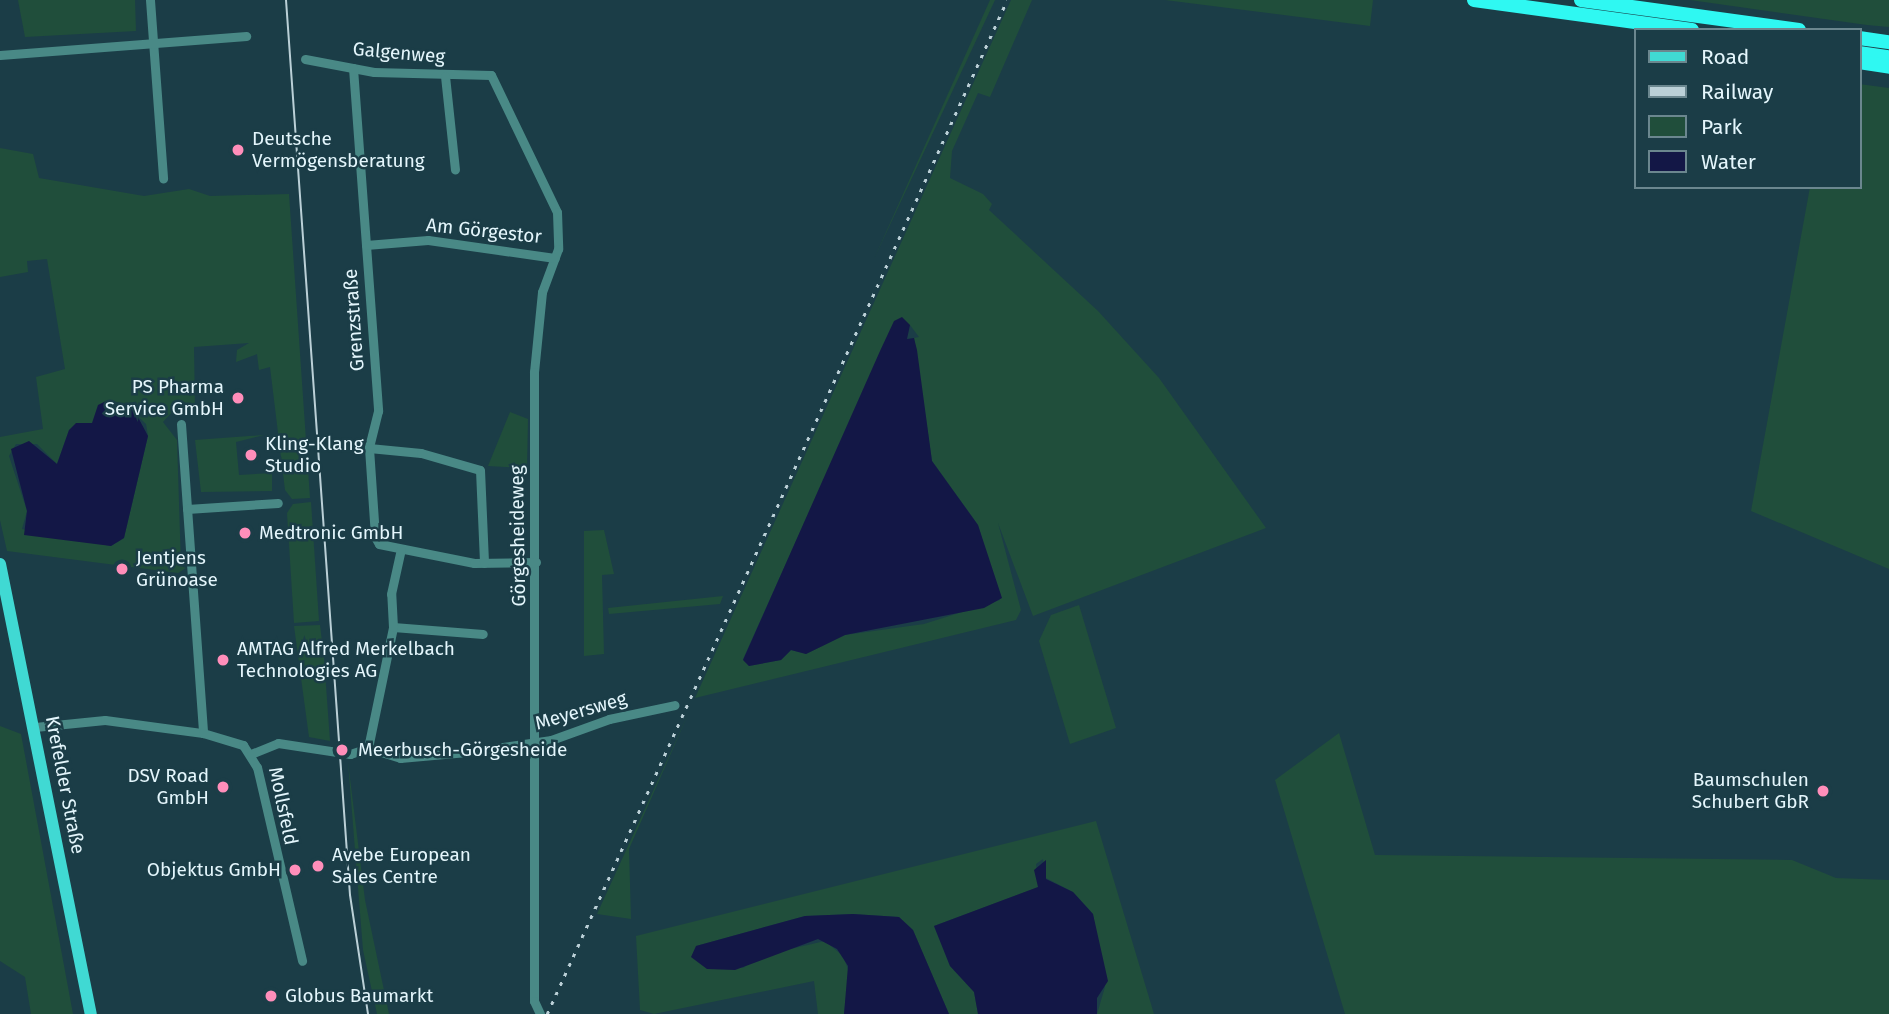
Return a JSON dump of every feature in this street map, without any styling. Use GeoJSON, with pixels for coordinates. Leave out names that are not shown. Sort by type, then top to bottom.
{"type":"FeatureCollection","features":[{"type":"Feature","properties":{"kind":"highway"},"geometry":{"type":"LineString","coordinates":[[1474,0],[1677,28]]}},
{"type":"Feature","properties":{"kind":"highway"},"geometry":{"type":"LineString","coordinates":[[1581,0],[1784,28]]}},
{"type":"Feature","properties":{"kind":"highway"},"geometry":{"type":"LineString","coordinates":[[1861,37],[1889,36]]}},
{"type":"Feature","properties":{"kind":"highway"},"geometry":{"type":"LineString","coordinates":[[1861,37],[1889,42]]}},
{"type":"Feature","properties":{"kind":"highway"},"geometry":{"type":"LineString","coordinates":[[1861,53],[1889,57]]}},
{"type":"Feature","properties":{"kind":"highway"},"geometry":{"type":"LineString","coordinates":[[1861,62],[1889,67]]}},
{"type":"Feature","properties":{"kind":"main road","name":"Krefelder Straße"},"geometry":{"type":"LineString","coordinates":[[0,564],[91,1014]]}},
{"type":"Feature","properties":{"kind":"street"},"geometry":{"type":"LineString","coordinates":[[150,0],[163,179]]}},
{"type":"Feature","properties":{"kind":"street"},"geometry":{"type":"LineString","coordinates":[[0,55],[246,36]]}},
{"type":"Feature","properties":{"kind":"street","name":"Galgenweg"},"geometry":{"type":"LineString","coordinates":[[305,59],[353,68],[445,76],[491,75]]}},
{"type":"Feature","properties":{"kind":"street","name":"Grenzstraße"},"geometry":{"type":"LineString","coordinates":[[353,68],[378,411],[369,448],[375,537],[401,549]]}},
{"type":"Feature","properties":{"kind":"street","name":"Görgesheideweg"},"geometry":{"type":"LineString","coordinates":[[491,75],[552,197],[559,227],[555,258],[542,292],[534,372],[538,742],[534,1001],[540,1014]]}},
{"type":"Feature","properties":{"kind":"street"},"geometry":{"type":"LineString","coordinates":[[445,76],[456,169]]}},
{"type":"Feature","properties":{"kind":"street","name":"Am Görgestor"},"geometry":{"type":"LineString","coordinates":[[366,245],[428,240],[555,258]]}},
{"type":"Feature","properties":{"kind":"street"},"geometry":{"type":"LineString","coordinates":[[181,424],[203,733]]}},
{"type":"Feature","properties":{"kind":"street"},"geometry":{"type":"LineString","coordinates":[[369,448],[402,449],[480,470],[484,563]]}},
{"type":"Feature","properties":{"kind":"street"},"geometry":{"type":"LineString","coordinates":[[187,509],[278,503]]}},
{"type":"Feature","properties":{"kind":"street"},"geometry":{"type":"LineString","coordinates":[[368,748],[394,627],[391,594],[401,549],[484,563],[536,562]]}},
{"type":"Feature","properties":{"kind":"street"},"geometry":{"type":"LineString","coordinates":[[394,627],[482,634]]}},
{"type":"Feature","properties":{"kind":"street","name":"Meyersweg"},"geometry":{"type":"LineString","coordinates":[[251,754],[278,743],[350,754],[368,748],[400,758],[538,742],[675,705]]}},
{"type":"Feature","properties":{"kind":"street","name":"Mollsfeld"},"geometry":{"type":"LineString","coordinates":[[35,727],[105,720],[231,739],[251,754],[302,961]]}},
{"type":"Feature","properties":{"kind":"green space"},"geometry":{"type":"Polygon","coordinates":[[[18,0],[135,0],[136,31],[25,37],[18,0]]]}},
{"type":"Feature","properties":{"kind":"green space"},"geometry":{"type":"Polygon","coordinates":[[[990,0],[995,0],[874,259],[990,0]]]}},
{"type":"Feature","properties":{"kind":"green space"},"geometry":{"type":"Polygon","coordinates":[[[1011,0],[1032,0],[990,97],[978,93],[952,151],[950,178],[983,194],[992,204],[989,210],[1098,311],[1159,378],[1266,528],[1033,616],[998,523],[1021,610],[1016,620],[695,698],[1011,0]],[[910,325],[870,377],[743,659],[749,666],[781,660],[791,650],[806,654],[845,635],[924,624],[1000,600],[978,525],[932,461],[914,338],[919,337],[910,325]]]}},
{"type":"Feature","properties":{"kind":"green space"},"geometry":{"type":"Polygon","coordinates":[[[1165,0],[1373,0],[1370,26],[1165,0]]]}},
{"type":"Feature","properties":{"kind":"green space"},"geometry":{"type":"Polygon","coordinates":[[[1690,0],[1889,0],[1889,27],[1867,25],[1690,0]]]}},
{"type":"Feature","properties":{"kind":"green space"},"geometry":{"type":"Polygon","coordinates":[[[1861,84],[1889,88],[1889,569],[1751,511],[1810,189],[1861,189],[1861,84]]]}},
{"type":"Feature","properties":{"kind":"green space"},"geometry":{"type":"Polygon","coordinates":[[[0,148],[33,154],[39,178],[144,196],[189,189],[210,196],[289,194],[310,498],[292,499],[285,490],[270,367],[259,370],[257,354],[236,362],[237,350],[249,343],[194,347],[195,409],[174,410],[163,422],[177,440],[181,566],[186,568],[178,573],[7,551],[0,520],[0,437],[43,429],[36,377],[65,369],[47,259],[27,261],[28,272],[0,277],[0,148]],[[106,401],[92,424],[69,430],[57,464],[37,444],[16,444],[9,456],[27,511],[22,529],[111,546],[124,538],[148,436],[146,424],[124,403],[106,401]]]}},
{"type":"Feature","properties":{"kind":"green space"},"geometry":{"type":"Polygon","coordinates":[[[510,412],[528,419],[527,468],[488,466],[510,412]]]}},
{"type":"Feature","properties":{"kind":"green space"},"geometry":{"type":"Polygon","coordinates":[[[264,435],[236,442],[239,475],[272,473],[272,491],[201,492],[195,440],[264,435]]]}},
{"type":"Feature","properties":{"kind":"green space"},"geometry":{"type":"Polygon","coordinates":[[[311,502],[319,621],[294,623],[287,513],[293,504],[311,502]]]}},
{"type":"Feature","properties":{"kind":"green space"},"geometry":{"type":"Polygon","coordinates":[[[604,530],[614,574],[602,575],[604,654],[584,656],[584,531],[604,530]]]}},
{"type":"Feature","properties":{"kind":"green space"},"geometry":{"type":"Polygon","coordinates":[[[723,596],[720,604],[609,614],[608,608],[723,596]]]}},
{"type":"Feature","properties":{"kind":"green space"},"geometry":{"type":"Polygon","coordinates":[[[1079,605],[1116,728],[1070,744],[1039,641],[1051,615],[1079,605]]]}},
{"type":"Feature","properties":{"kind":"green space"},"geometry":{"type":"Polygon","coordinates":[[[320,625],[330,741],[309,737],[294,626],[320,625]]]}},
{"type":"Feature","properties":{"kind":"green space"},"geometry":{"type":"Polygon","coordinates":[[[690,710],[629,849],[631,919],[597,914],[690,710]]]}},
{"type":"Feature","properties":{"kind":"green space"},"geometry":{"type":"Polygon","coordinates":[[[0,726],[21,734],[73,1014],[31,1014],[25,977],[0,961],[0,726]]]}},
{"type":"Feature","properties":{"kind":"green space"},"geometry":{"type":"Polygon","coordinates":[[[1339,733],[1375,855],[1792,860],[1836,878],[1889,880],[1889,1014],[1345,1014],[1275,780],[1339,733]]]}},
{"type":"Feature","properties":{"kind":"green space"},"geometry":{"type":"Polygon","coordinates":[[[348,762],[365,900],[389,1014],[377,1014],[363,950],[348,762]]]}},
{"type":"Feature","properties":{"kind":"green space"},"geometry":{"type":"Polygon","coordinates":[[[1096,821],[1154,1014],[1097,1014],[1105,987],[1093,914],[1073,892],[1046,878],[1043,859],[1036,864],[1039,887],[934,926],[950,966],[974,992],[978,1014],[949,1014],[913,930],[899,917],[853,914],[805,916],[696,946],[743,968],[760,956],[825,941],[843,956],[849,972],[844,1014],[818,1014],[814,981],[654,1014],[640,1010],[636,936],[1096,821]]]}},
{"type":"Feature","properties":{"kind":"water"},"geometry":{"type":"Polygon","coordinates":[[[902,317],[910,325],[907,339],[914,338],[917,350],[932,461],[978,525],[1002,598],[984,608],[845,635],[806,654],[791,650],[781,660],[749,666],[743,660],[880,351],[894,321],[902,317]]]}},
{"type":"Feature","properties":{"kind":"water"},"geometry":{"type":"Polygon","coordinates":[[[106,401],[132,406],[148,436],[124,538],[111,546],[24,535],[27,511],[11,449],[29,441],[57,464],[69,430],[76,423],[92,423],[98,405],[106,401]]]}},
{"type":"Feature","properties":{"kind":"water"},"geometry":{"type":"Polygon","coordinates":[[[1046,860],[1046,879],[1073,892],[1093,914],[1108,981],[1097,998],[1097,1014],[978,1014],[974,992],[950,966],[934,926],[1038,887],[1034,870],[1046,860]]]}},
{"type":"Feature","properties":{"kind":"water"},"geometry":{"type":"Polygon","coordinates":[[[853,914],[899,917],[913,930],[949,1014],[844,1014],[848,966],[837,949],[818,939],[735,970],[707,969],[691,957],[696,946],[805,916],[853,914]]]}},
{"type":"Feature","properties":{"kind":"tram line"},"geometry":{"type":"LineString","coordinates":[[286,0],[350,895],[368,1014]]}},
{"type":"Feature","properties":{"kind":"railway"},"geometry":{"type":"LineString","coordinates":[[547,1014],[1007,0]]}},
{"type":"Feature","properties":{"kind":"place","name":"Deutsche Vermögensberatung"},"geometry":{"type":"Point","coordinates":[238,150]}},
{"type":"Feature","properties":{"kind":"place","name":"PS Pharma Service GmbH"},"geometry":{"type":"Point","coordinates":[238,398]}},
{"type":"Feature","properties":{"kind":"place","name":"Kling-Klang Studio"},"geometry":{"type":"Point","coordinates":[251,455]}},
{"type":"Feature","properties":{"kind":"place","name":"Medtronic GmbH"},"geometry":{"type":"Point","coordinates":[245,533]}},
{"type":"Feature","properties":{"kind":"place","name":"Jentjens Grünoase"},"geometry":{"type":"Point","coordinates":[122,569]}},
{"type":"Feature","properties":{"kind":"place","name":"AMTAG Alfred Merkelbach Technologies AG"},"geometry":{"type":"Point","coordinates":[223,660]}},
{"type":"Feature","properties":{"kind":"place","name":"Meerbusch-Görgesheide"},"geometry":{"type":"Point","coordinates":[342,750]}},
{"type":"Feature","properties":{"kind":"place","name":"DSV Road GmbH"},"geometry":{"type":"Point","coordinates":[223,787]}},
{"type":"Feature","properties":{"kind":"place","name":"Baumschulen Schubert GbR"},"geometry":{"type":"Point","coordinates":[1823,791]}},
{"type":"Feature","properties":{"kind":"place","name":"Avebe European Sales Centre"},"geometry":{"type":"Point","coordinates":[318,866]}},
{"type":"Feature","properties":{"kind":"place","name":"Objektus GmbH"},"geometry":{"type":"Point","coordinates":[295,870]}},
{"type":"Feature","properties":{"kind":"place","name":"Globus Baumarkt"},"geometry":{"type":"Point","coordinates":[271,996]}}]}
